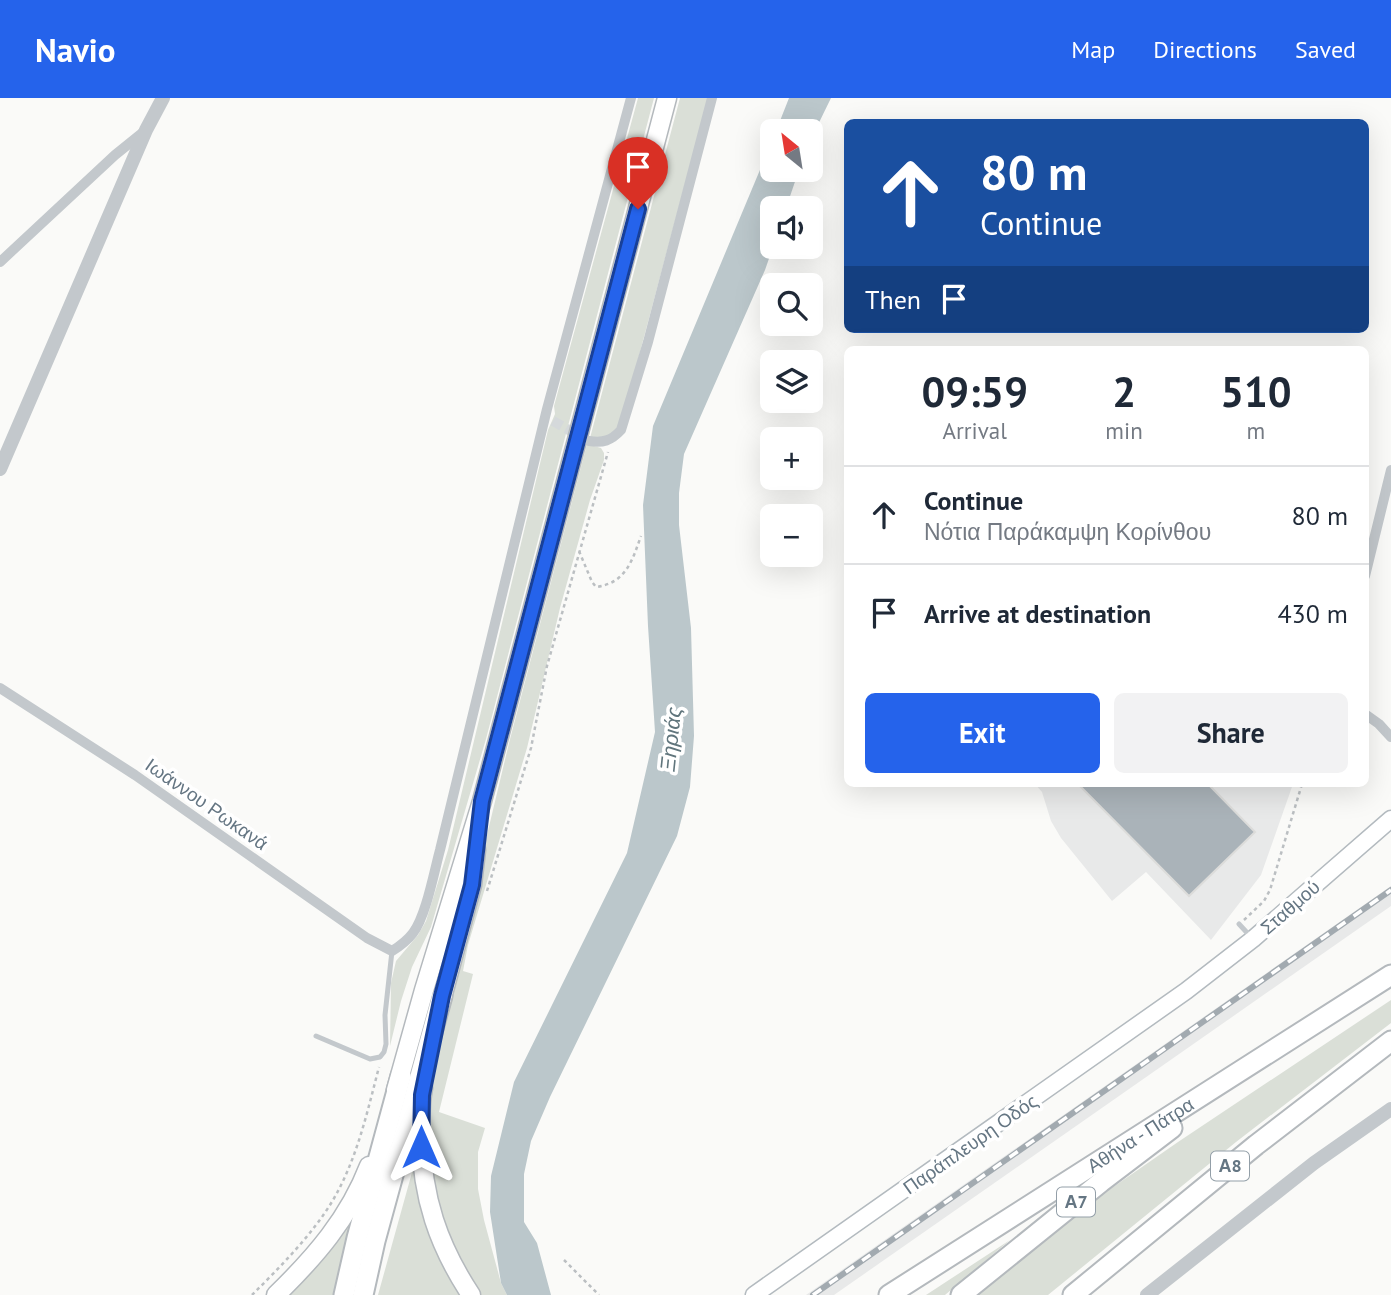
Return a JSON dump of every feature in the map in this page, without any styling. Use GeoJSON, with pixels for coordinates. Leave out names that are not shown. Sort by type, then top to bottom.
{"type":"FeatureCollection","features":[{"type":"Feature","properties":{"kind":"highway"},"geometry":{"type":"LineString","coordinates":[[344,1295],[424,990],[482,801],[666,101]]}},
{"type":"Feature","properties":{"kind":"highway"},"geometry":{"type":"LineString","coordinates":[[363,1295],[375,1241],[472,885],[482,801]]}},
{"type":"Feature","properties":{"kind":"highway","name":"Αθήνα - Πάτρα"},"geometry":{"type":"LineString","coordinates":[[890,1295],[1391,975]]}},
{"type":"Feature","properties":{"kind":"highway"},"geometry":{"type":"LineString","coordinates":[[442,996],[422,1095],[423,1177],[440,1240],[471,1295]]}},
{"type":"Feature","properties":{"kind":"highway","name":"Α8"},"geometry":{"type":"LineString","coordinates":[[1073,1295],[1256,1145],[1391,1041]]}},
{"type":"Feature","properties":{"kind":"highway","name":"Α7"},"geometry":{"type":"LineString","coordinates":[[961,1295],[1110,1175],[1285,1043]]}},
{"type":"Feature","properties":{"kind":"highway"},"geometry":{"type":"LineString","coordinates":[[276,1295],[316,1254],[348,1211],[361,1185],[401,1076]]}},
{"type":"Feature","properties":{"kind":"main road","name":"Σταθμού"},"geometry":{"type":"LineString","coordinates":[[1186,991],[1253,939],[1391,819]]}},
{"type":"Feature","properties":{"kind":"main road","name":"Παράπλευρη Οδός"},"geometry":{"type":"LineString","coordinates":[[754,1295],[1186,991]]}},
{"type":"Feature","properties":{"kind":"street"},"geometry":{"type":"LineString","coordinates":[[0,469],[146,130],[163,98]]}},
{"type":"Feature","properties":{"kind":"street"},"geometry":{"type":"LineString","coordinates":[[392,951],[413,933],[421,918],[437,861],[547,409],[631,98]]}},
{"type":"Feature","properties":{"kind":"street"},"geometry":{"type":"LineString","coordinates":[[589,440],[608,441],[614,437],[621,430],[630,406],[712,98]]}},
{"type":"Feature","properties":{"kind":"street"},"geometry":{"type":"LineString","coordinates":[[0,262],[115,155],[146,130]]}},
{"type":"Feature","properties":{"kind":"street"},"geometry":{"type":"LineString","coordinates":[[547,409],[553,421]]}},
{"type":"Feature","properties":{"kind":"street"},"geometry":{"type":"LineString","coordinates":[[1369,560],[1391,470]]}},
{"type":"Feature","properties":{"kind":"street","name":"Ιωάννου Ρωκανά"},"geometry":{"type":"LineString","coordinates":[[0,688],[135,775],[367,938],[392,951]]}},
{"type":"Feature","properties":{"kind":"street"},"geometry":{"type":"LineString","coordinates":[[1369,717],[1391,737]]}},
{"type":"Feature","properties":{"kind":"street"},"geometry":{"type":"LineString","coordinates":[[1147,1295],[1314,1163],[1391,1109]]}},
{"type":"Feature","properties":{"kind":"lane"},"geometry":{"type":"LineString","coordinates":[[1239,924],[1253,939]]}},
{"type":"Feature","properties":{"kind":"lane"},"geometry":{"type":"LineString","coordinates":[[316,1036],[370,1059],[380,1057],[386,1044],[385,1015],[392,951]]}},
{"type":"Feature","properties":{"kind":"path"},"geometry":{"type":"LineString","coordinates":[[487,891],[531,748],[547,666],[607,459],[608,441]]}},
{"type":"Feature","properties":{"kind":"path"},"geometry":{"type":"LineString","coordinates":[[579,551],[592,582],[596,587],[602,586],[626,571],[641,536]]}},
{"type":"Feature","properties":{"kind":"path"},"geometry":{"type":"LineString","coordinates":[[1239,924],[1264,901],[1270,890],[1302,787]]}},
{"type":"Feature","properties":{"kind":"path"},"geometry":{"type":"LineString","coordinates":[[252,1295],[313,1230],[332,1200],[361,1138],[380,1057]]}},
{"type":"Feature","properties":{"kind":"path"},"geometry":{"type":"LineString","coordinates":[[564,1260],[599,1295]]}},
{"type":"Feature","properties":{"kind":"shaded area"},"geometry":{"type":"Polygon","coordinates":[[[638,98],[654,98],[486,739],[431,927],[412,967],[390,1046],[391,983],[396,961],[426,921],[448,850],[548,430],[555,414],[554,406],[638,98]]]}},
{"type":"Feature","properties":{"kind":"shaded area"},"geometry":{"type":"Polygon","coordinates":[[[680,98],[708,98],[622,419],[610,435],[590,438],[680,98]]]}},
{"type":"Feature","properties":{"kind":"shaded area"},"geometry":{"type":"Polygon","coordinates":[[[587,444],[601,448],[604,460],[560,608],[527,748],[468,945],[463,971],[473,974],[439,1112],[485,1128],[478,1152],[478,1189],[501,1283],[507,1295],[480,1295],[444,1228],[430,1176],[427,1096],[431,1069],[509,743],[587,444]]]}},
{"type":"Feature","properties":{"kind":"shaded area"},"geometry":{"type":"Polygon","coordinates":[[[1038,787],[1292,787],[1261,875],[1211,940],[1146,872],[1112,901],[1061,838],[1051,821],[1042,792],[1038,787]]]}},
{"type":"Feature","properties":{"kind":"shaded area"},"geometry":{"type":"Polygon","coordinates":[[[1391,886],[1391,906],[834,1295],[806,1295],[1391,886]]]}},
{"type":"Feature","properties":{"kind":"shaded area"},"geometry":{"type":"Polygon","coordinates":[[[1391,1000],[1391,1023],[1236,1142],[1048,1295],[976,1295],[1083,1208],[1391,1000]]]}},
{"type":"Feature","properties":{"kind":"shaded area"},"geometry":{"type":"Polygon","coordinates":[[[416,1158],[419,1200],[430,1232],[462,1295],[378,1295],[416,1158]]]}},
{"type":"Feature","properties":{"kind":"shaded area"},"geometry":{"type":"Polygon","coordinates":[[[360,1207],[337,1295],[286,1295],[360,1207]]]}},
{"type":"Feature","properties":{"kind":"shaded area"},"geometry":{"type":"Polygon","coordinates":[[[1010,1240],[945,1295],[926,1295],[1010,1240]]]}},
{"type":"Feature","properties":{"kind":"water"},"geometry":{"type":"Polygon","coordinates":[[[789,98],[831,98],[821,119],[781,119],[789,98]]]}},
{"type":"Feature","properties":{"kind":"water","name":"Ξηριάς"},"geometry":{"type":"Polygon","coordinates":[[[760,170],[760,182],[795,182],[790,196],[760,196],[760,259],[769,259],[764,273],[760,273],[760,281],[684,454],[679,493],[679,525],[691,628],[694,736],[690,787],[677,836],[531,1141],[524,1174],[524,1222],[537,1243],[551,1295],[507,1295],[501,1283],[490,1212],[491,1176],[514,1082],[627,853],[655,732],[643,505],[653,426],[760,170]]]}},
{"type":"Feature","properties":{"kind":"building"},"geometry":{"type":"Polygon","coordinates":[[[1081,787],[1211,787],[1255,832],[1189,896],[1081,787]]]}},
{"type":"Feature","properties":{"kind":"tunnel"},"geometry":{"type":"LineString","coordinates":[[553,421],[583,438]]}},
{"type":"Feature","properties":{"kind":"railway"},"geometry":{"type":"LineString","coordinates":[[813,1295],[1391,890]]}},
{"type":"Feature","properties":{"kind":"route"},"geometry":{"type":"LineString","coordinates":[[421,1147],[422,1095],[442,996],[472,885],[482,801],[638,209]]}}]}
